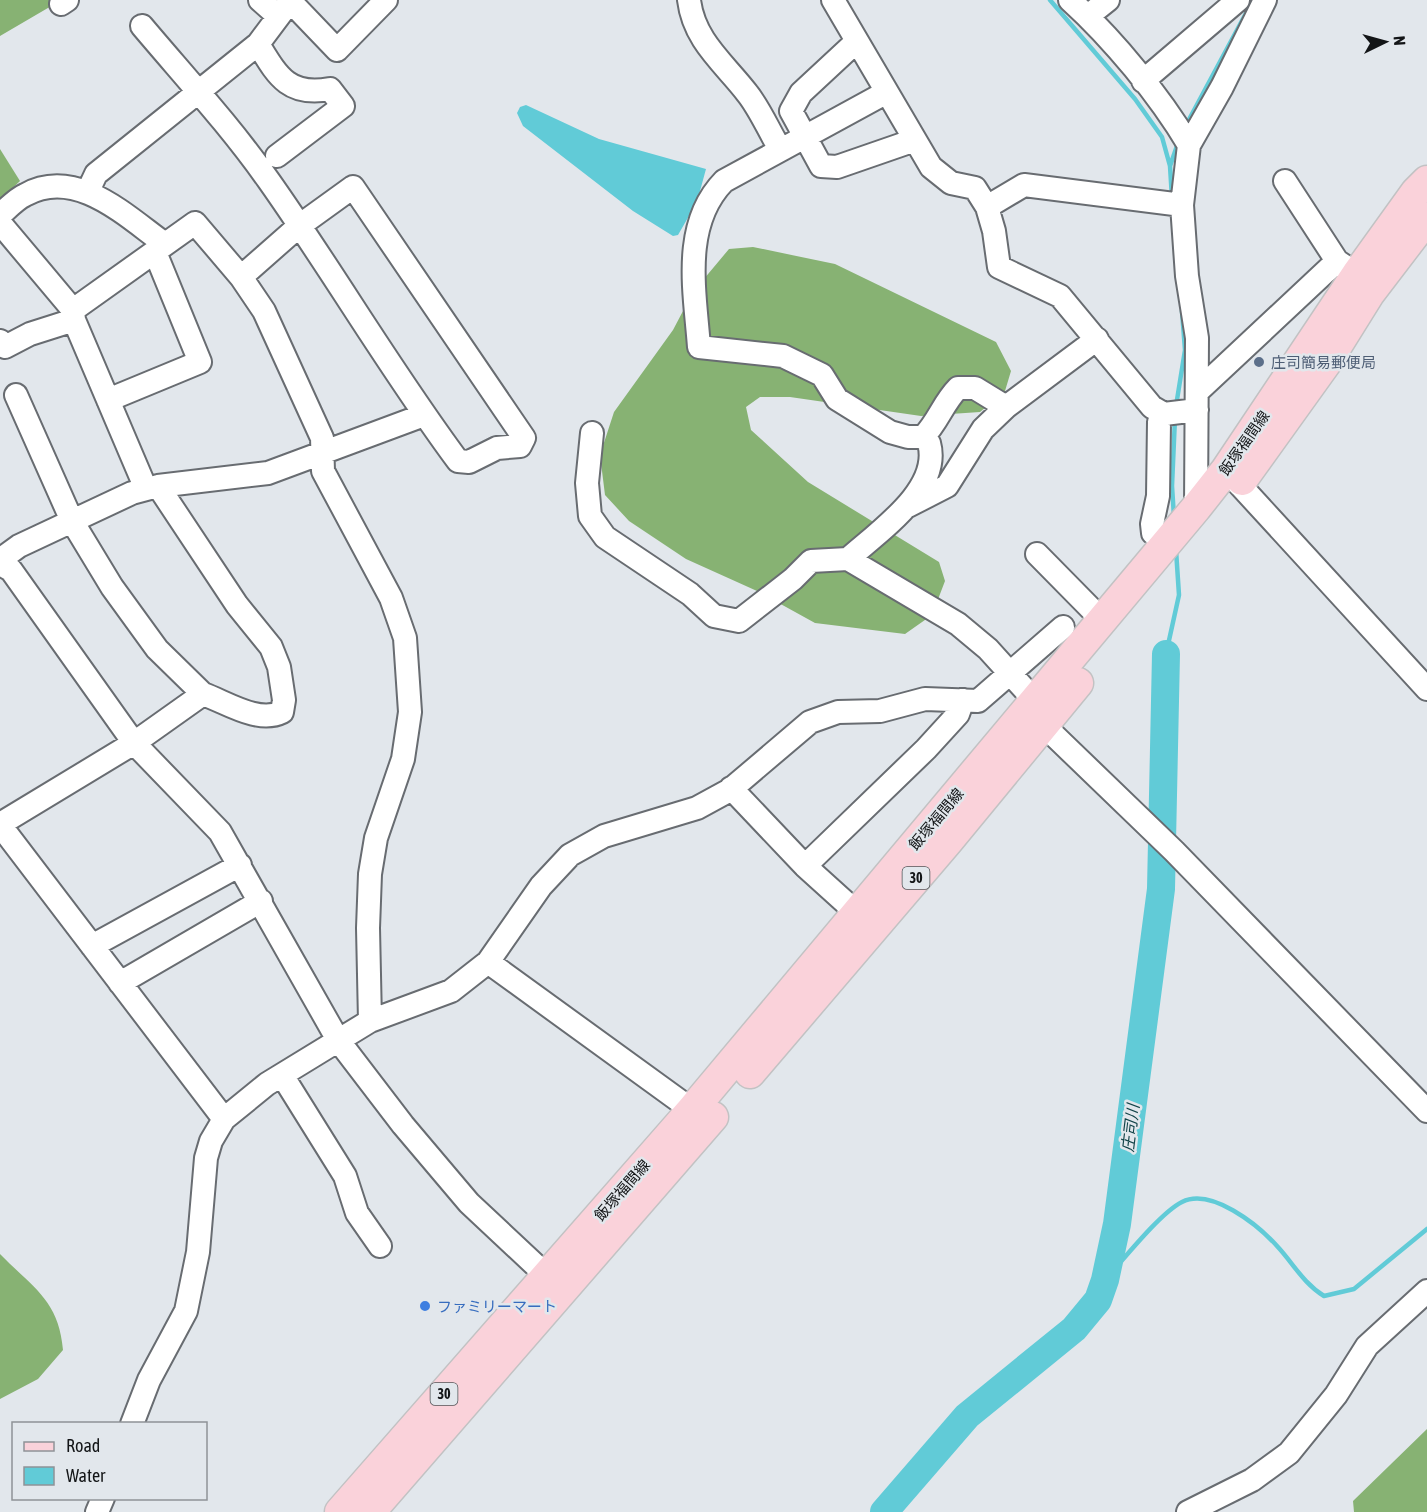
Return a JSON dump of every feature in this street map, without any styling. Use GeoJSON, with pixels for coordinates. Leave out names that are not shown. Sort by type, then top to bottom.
{"type":"FeatureCollection","features":[{"type":"Feature","properties":{"kind":"main road","name":"飯塚福間線"},"geometry":{"type":"LineString","coordinates":[[340,1512],[692,1110],[857,913],[1036,712],[1103,621],[1196,508],[1233,477],[1347,267],[1427,181]]}},
{"type":"Feature","properties":{"kind":"main road","name":"飯塚福間線"},"geometry":{"type":"LineString","coordinates":[[370,1512],[642,1201],[1036,712],[1326,363],[1370,294],[1427,218]]}},
{"type":"Feature","properties":{"kind":"street"},"geometry":{"type":"LineString","coordinates":[[260,0],[287,6],[337,50],[386,0]]}},
{"type":"Feature","properties":{"kind":"street"},"geometry":{"type":"LineString","coordinates":[[689,0],[699,33],[713,56],[748,93],[780,149]]}},
{"type":"Feature","properties":{"kind":"street"},"geometry":{"type":"LineString","coordinates":[[833,0],[931,167],[951,183],[975,188],[987,207],[994,231],[989,265],[1060,296],[1152,407],[1164,414]]}},
{"type":"Feature","properties":{"kind":"street"},"geometry":{"type":"LineString","coordinates":[[1070,0],[1088,16],[1143,81],[1189,145]]}},
{"type":"Feature","properties":{"kind":"street"},"geometry":{"type":"LineString","coordinates":[[1088,16],[1108,0]]}},
{"type":"Feature","properties":{"kind":"street"},"geometry":{"type":"LineString","coordinates":[[1143,81],[1238,0]]}},
{"type":"Feature","properties":{"kind":"street"},"geometry":{"type":"LineString","coordinates":[[1196,508],[1197,338],[1187,276],[1182,205],[1189,145],[1222,87],[1265,0]]}},
{"type":"Feature","properties":{"kind":"street"},"geometry":{"type":"LineString","coordinates":[[88,191],[96,174],[258,44],[287,6]]}},
{"type":"Feature","properties":{"kind":"street"},"geometry":{"type":"LineString","coordinates":[[142,26],[268,179],[299,226],[424,415],[458,461],[469,462],[497,448],[520,446],[524,438],[353,187],[299,226],[241,277]]}},
{"type":"Feature","properties":{"kind":"street"},"geometry":{"type":"LineString","coordinates":[[857,41],[801,93],[790,111],[803,136],[821,166],[837,167],[915,140]]}},
{"type":"Feature","properties":{"kind":"street"},"geometry":{"type":"LineString","coordinates":[[258,44],[284,82],[314,92],[330,89],[343,106],[277,156]]}},
{"type":"Feature","properties":{"kind":"street"},"geometry":{"type":"LineString","coordinates":[[848,559],[904,509],[918,491],[932,466],[929,443],[923,437],[908,437],[890,432],[837,399],[822,375],[783,356],[699,347],[693,261],[696,234],[717,189],[724,181],[887,92]]}},
{"type":"Feature","properties":{"kind":"street"},"geometry":{"type":"LineString","coordinates":[[1168,542],[1153,533],[1152,524],[1158,496],[1158,422],[1164,414],[1197,401],[1347,267],[1285,181]]}},
{"type":"Feature","properties":{"kind":"street"},"geometry":{"type":"LineString","coordinates":[[987,207],[1024,186],[1182,205]]}},
{"type":"Feature","properties":{"kind":"street"},"geometry":{"type":"LineString","coordinates":[[0,215],[26,194],[58,187],[88,191],[115,207],[160,248],[200,362],[108,400]]}},
{"type":"Feature","properties":{"kind":"street"},"geometry":{"type":"LineString","coordinates":[[0,223],[74,315],[108,400],[152,487],[237,605],[271,647],[279,667],[284,700],[282,712],[262,717],[203,693],[157,649],[112,587],[72,521],[16,395]]}},
{"type":"Feature","properties":{"kind":"street"},"geometry":{"type":"LineString","coordinates":[[0,342],[5,347],[74,315],[195,223],[241,277],[264,311],[322,438],[323,471],[392,598],[405,638],[410,712],[403,759],[376,838],[370,874],[368,928],[370,1021]]}},
{"type":"Feature","properties":{"kind":"street"},"geometry":{"type":"LineString","coordinates":[[904,509],[947,486],[983,429],[1006,407],[1097,339]]}},
{"type":"Feature","properties":{"kind":"street"},"geometry":{"type":"LineString","coordinates":[[923,437],[934,425],[947,399],[958,388],[975,388],[1006,407]]}},
{"type":"Feature","properties":{"kind":"street"},"geometry":{"type":"LineString","coordinates":[[424,415],[268,473],[152,487],[19,546],[0,562],[11,570],[134,743],[220,832],[338,1040],[403,1125],[469,1203],[548,1276]]}},
{"type":"Feature","properties":{"kind":"street"},"geometry":{"type":"LineString","coordinates":[[592,433],[587,483],[590,516],[605,537],[690,594],[714,616],[739,621],[793,579],[811,561],[848,559],[958,624],[1011,674],[1036,712],[1427,1111]]}},
{"type":"Feature","properties":{"kind":"street"},"geometry":{"type":"LineString","coordinates":[[1233,477],[1427,689]]}},
{"type":"Feature","properties":{"kind":"street"},"geometry":{"type":"LineString","coordinates":[[1037,554],[1103,621]]}},
{"type":"Feature","properties":{"kind":"street"},"geometry":{"type":"LineString","coordinates":[[133,1422],[149,1380],[186,1311],[198,1252],[206,1158],[224,1119],[282,1075],[370,1021],[451,991],[488,962],[541,886],[570,855],[604,836],[696,808],[731,788],[810,722],[838,712],[880,711],[926,699],[978,701],[1063,627]]}},
{"type":"Feature","properties":{"kind":"street"},"geometry":{"type":"LineString","coordinates":[[203,693],[134,743],[0,824],[224,1119]]}},
{"type":"Feature","properties":{"kind":"street"},"geometry":{"type":"LineString","coordinates":[[805,866],[926,749],[958,714],[963,700]]}},
{"type":"Feature","properties":{"kind":"street"},"geometry":{"type":"LineString","coordinates":[[731,788],[805,866],[857,913]]}},
{"type":"Feature","properties":{"kind":"street"},"geometry":{"type":"LineString","coordinates":[[92,946],[240,865]]}},
{"type":"Feature","properties":{"kind":"street"},"geometry":{"type":"LineString","coordinates":[[120,983],[261,901]]}},
{"type":"Feature","properties":{"kind":"street"},"geometry":{"type":"LineString","coordinates":[[488,962],[692,1110]]}},
{"type":"Feature","properties":{"kind":"street"},"geometry":{"type":"LineString","coordinates":[[282,1075],[345,1176],[357,1213],[380,1246]]}},
{"type":"Feature","properties":{"kind":"street"},"geometry":{"type":"LineString","coordinates":[[1188,1512],[1252,1480],[1289,1453],[1336,1395],[1367,1346],[1427,1291]]}},
{"type":"Feature","properties":{"kind":"green space"},"geometry":{"type":"Polygon","coordinates":[[[0,0],[50,0],[53,5],[0,36],[0,0]]]}},
{"type":"Feature","properties":{"kind":"green space"},"geometry":{"type":"Polygon","coordinates":[[[0,149],[20,181],[0,200],[0,149]]]}},
{"type":"Feature","properties":{"kind":"green space"},"geometry":{"type":"Polygon","coordinates":[[[753,247],[835,264],[996,342],[1011,371],[1005,391],[980,412],[921,416],[790,397],[760,397],[746,407],[751,430],[808,482],[939,562],[945,581],[932,615],[905,634],[815,623],[757,591],[686,559],[629,521],[605,495],[600,455],[614,412],[673,330],[693,292],[729,249],[753,247]]]}},
{"type":"Feature","properties":{"kind":"green space"},"geometry":{"type":"Polygon","coordinates":[[[0,1254],[50,1306],[56,1319],[63,1350],[38,1379],[0,1399],[0,1254]]]}},
{"type":"Feature","properties":{"kind":"green space"},"geometry":{"type":"Polygon","coordinates":[[[1427,1429],[1427,1512],[1354,1512],[1353,1501],[1427,1429]]]}},
{"type":"Feature","properties":{"kind":"water"},"geometry":{"type":"Polygon","coordinates":[[[526,105],[599,139],[706,169],[697,202],[678,235],[673,236],[633,211],[523,126],[517,113],[520,107],[526,105]]]}},
{"type":"Feature","properties":{"kind":"waterway"},"geometry":{"type":"LineString","coordinates":[[1050,0],[1135,99],[1162,137],[1170,166],[1172,198]]}},
{"type":"Feature","properties":{"kind":"waterway"},"geometry":{"type":"LineString","coordinates":[[1185,127],[1252,2]]}},
{"type":"Feature","properties":{"kind":"waterway"},"geometry":{"type":"LineString","coordinates":[[1170,166],[1178,143]]}},
{"type":"Feature","properties":{"kind":"waterway"},"geometry":{"type":"LineString","coordinates":[[1176,406],[1185,350],[1182,311]]}},
{"type":"Feature","properties":{"kind":"waterway"},"geometry":{"type":"LineString","coordinates":[[1174,517],[1172,486],[1175,418]]}},
{"type":"Feature","properties":{"kind":"waterway"},"geometry":{"type":"LineString","coordinates":[[1166,654],[1179,595],[1176,550]]}},
{"type":"Feature","properties":{"kind":"waterway","name":"庄司川"},"geometry":{"type":"LineString","coordinates":[[884,1512],[967,1416],[1074,1329],[1098,1300],[1105,1280],[1117,1224],[1161,889],[1166,654]]}},
{"type":"Feature","properties":{"kind":"waterway"},"geometry":{"type":"LineString","coordinates":[[1105,1280],[1163,1216],[1182,1202],[1194,1199],[1220,1204],[1246,1219],[1269,1237],[1304,1279],[1324,1296],[1354,1289],[1427,1229]]}},
{"type":"Feature","properties":{"kind":"place","name":"庄司簡易郵便局"},"geometry":{"type":"Point","coordinates":[1259,362]}},
{"type":"Feature","properties":{"kind":"place","name":"ファミリーマート"},"geometry":{"type":"Point","coordinates":[425,1306]}}]}
